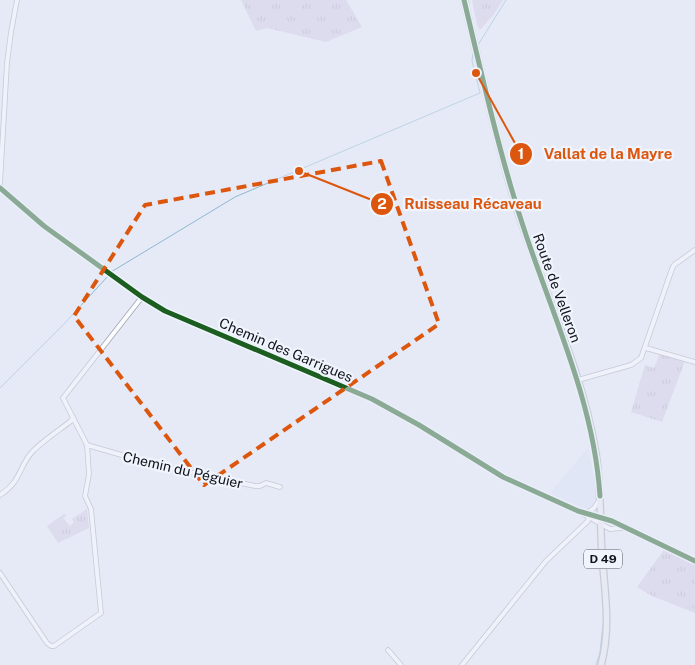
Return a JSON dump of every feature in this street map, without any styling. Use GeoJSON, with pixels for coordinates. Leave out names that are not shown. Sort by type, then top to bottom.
{"type":"FeatureCollection","features":[{"type":"Feature","properties":{"kind":"main road","name":"Route de Velleron"},"geometry":{"type":"LineString","coordinates":[[464,0],[509,180],[532,252],[578,380],[594,446],[600,496]]}},
{"type":"Feature","properties":{"kind":"main road","name":"D 49"},"geometry":{"type":"LineString","coordinates":[[600,496],[607,621],[605,644],[600,665]]}},
{"type":"Feature","properties":{"kind":"street"},"geometry":{"type":"LineString","coordinates":[[0,186],[7,63],[17,0]]}},
{"type":"Feature","properties":{"kind":"street","name":"Chemin des Garrigues"},"geometry":{"type":"LineString","coordinates":[[0,186],[44,226],[142,297],[165,311],[372,399],[419,425],[503,477],[578,511],[612,521],[695,562]]}},
{"type":"Feature","properties":{"kind":"street"},"geometry":{"type":"LineString","coordinates":[[578,380],[631,365],[641,358],[672,269],[674,265],[695,250]]}},
{"type":"Feature","properties":{"kind":"street"},"geometry":{"type":"LineString","coordinates":[[0,573],[48,643],[52,646],[101,613],[91,508],[85,496],[89,474],[87,445],[63,398],[142,297]]}},
{"type":"Feature","properties":{"kind":"street"},"geometry":{"type":"LineString","coordinates":[[646,348],[695,362]]}},
{"type":"Feature","properties":{"kind":"street"},"geometry":{"type":"LineString","coordinates":[[0,495],[15,483],[32,452],[71,421],[73,417]]}},
{"type":"Feature","properties":{"kind":"street","name":"Chemin du Péguier"},"geometry":{"type":"LineString","coordinates":[[87,445],[156,465],[254,486],[266,483],[280,487]]}},
{"type":"Feature","properties":{"kind":"street"},"geometry":{"type":"LineString","coordinates":[[462,665],[546,561],[589,515],[600,496]]}},
{"type":"Feature","properties":{"kind":"street","name":"Chemin des Garrigues"},"geometry":{"type":"LineString","coordinates":[[589,515],[601,525],[610,529],[626,529]]}},
{"type":"Feature","properties":{"kind":"street"},"geometry":{"type":"LineString","coordinates":[[601,538],[610,529]]}},
{"type":"Feature","properties":{"kind":"street"},"geometry":{"type":"LineString","coordinates":[[388,650],[401,665]]}},
{"type":"Feature","properties":{"kind":"highlighted area"},"geometry":{"type":"Polygon","coordinates":[[[381,161],[439,324],[204,485],[74,316],[145,205],[381,161]]]}},
{"type":"Feature","properties":{"kind":"shaded area"},"geometry":{"type":"Polygon","coordinates":[[[588,448],[597,494],[592,507],[587,509],[573,506],[549,494],[588,448]]]}},
{"type":"Feature","properties":{"kind":"green space"},"geometry":{"type":"Polygon","coordinates":[[[241,0],[346,0],[362,27],[326,42],[267,28],[256,31],[241,0]]]}},
{"type":"Feature","properties":{"kind":"green space"},"geometry":{"type":"Polygon","coordinates":[[[472,0],[503,0],[480,30],[477,25],[472,0]]]}},
{"type":"Feature","properties":{"kind":"green space"},"geometry":{"type":"Polygon","coordinates":[[[660,353],[685,361],[662,422],[631,412],[645,365],[654,368],[660,353]]]}},
{"type":"Feature","properties":{"kind":"green space"},"geometry":{"type":"Polygon","coordinates":[[[87,509],[89,528],[58,543],[47,526],[64,514],[67,515],[63,518],[70,526],[74,522],[72,519],[87,509]]]}},
{"type":"Feature","properties":{"kind":"green space"},"geometry":{"type":"Polygon","coordinates":[[[664,550],[695,565],[695,613],[652,596],[637,587],[664,550]]]}},
{"type":"Feature","properties":{"kind":"waterway"},"geometry":{"type":"LineString","coordinates":[[478,45],[506,0]]}},
{"type":"Feature","properties":{"kind":"waterway"},"geometry":{"type":"LineString","coordinates":[[111,272],[235,197],[480,93],[472,61],[473,51]]}},
{"type":"Feature","properties":{"kind":"waterway"},"geometry":{"type":"LineString","coordinates":[[0,388],[63,325],[109,275]]}},
{"type":"Feature","properties":{"kind":"waterway"},"geometry":{"type":"LineString","coordinates":[[596,665],[600,652],[603,624]]}},
{"type":"Feature","properties":{"kind":"cycle path"},"geometry":{"type":"LineString","coordinates":[[464,0],[508,177],[526,235],[582,396],[590,428],[600,496]]}},
{"type":"Feature","properties":{"kind":"cycle path"},"geometry":{"type":"LineString","coordinates":[[0,188],[44,226],[142,297],[165,311],[372,399],[419,425],[503,477],[578,511],[612,521],[695,561]]}},
{"type":"Feature","properties":{"kind":"place","name":"Vallat de la Mayre"},"geometry":{"type":"Point","coordinates":[476,73]}},
{"type":"Feature","properties":{"kind":"place","name":"Ruisseau Récaveau"},"geometry":{"type":"Point","coordinates":[299,171]}}]}
